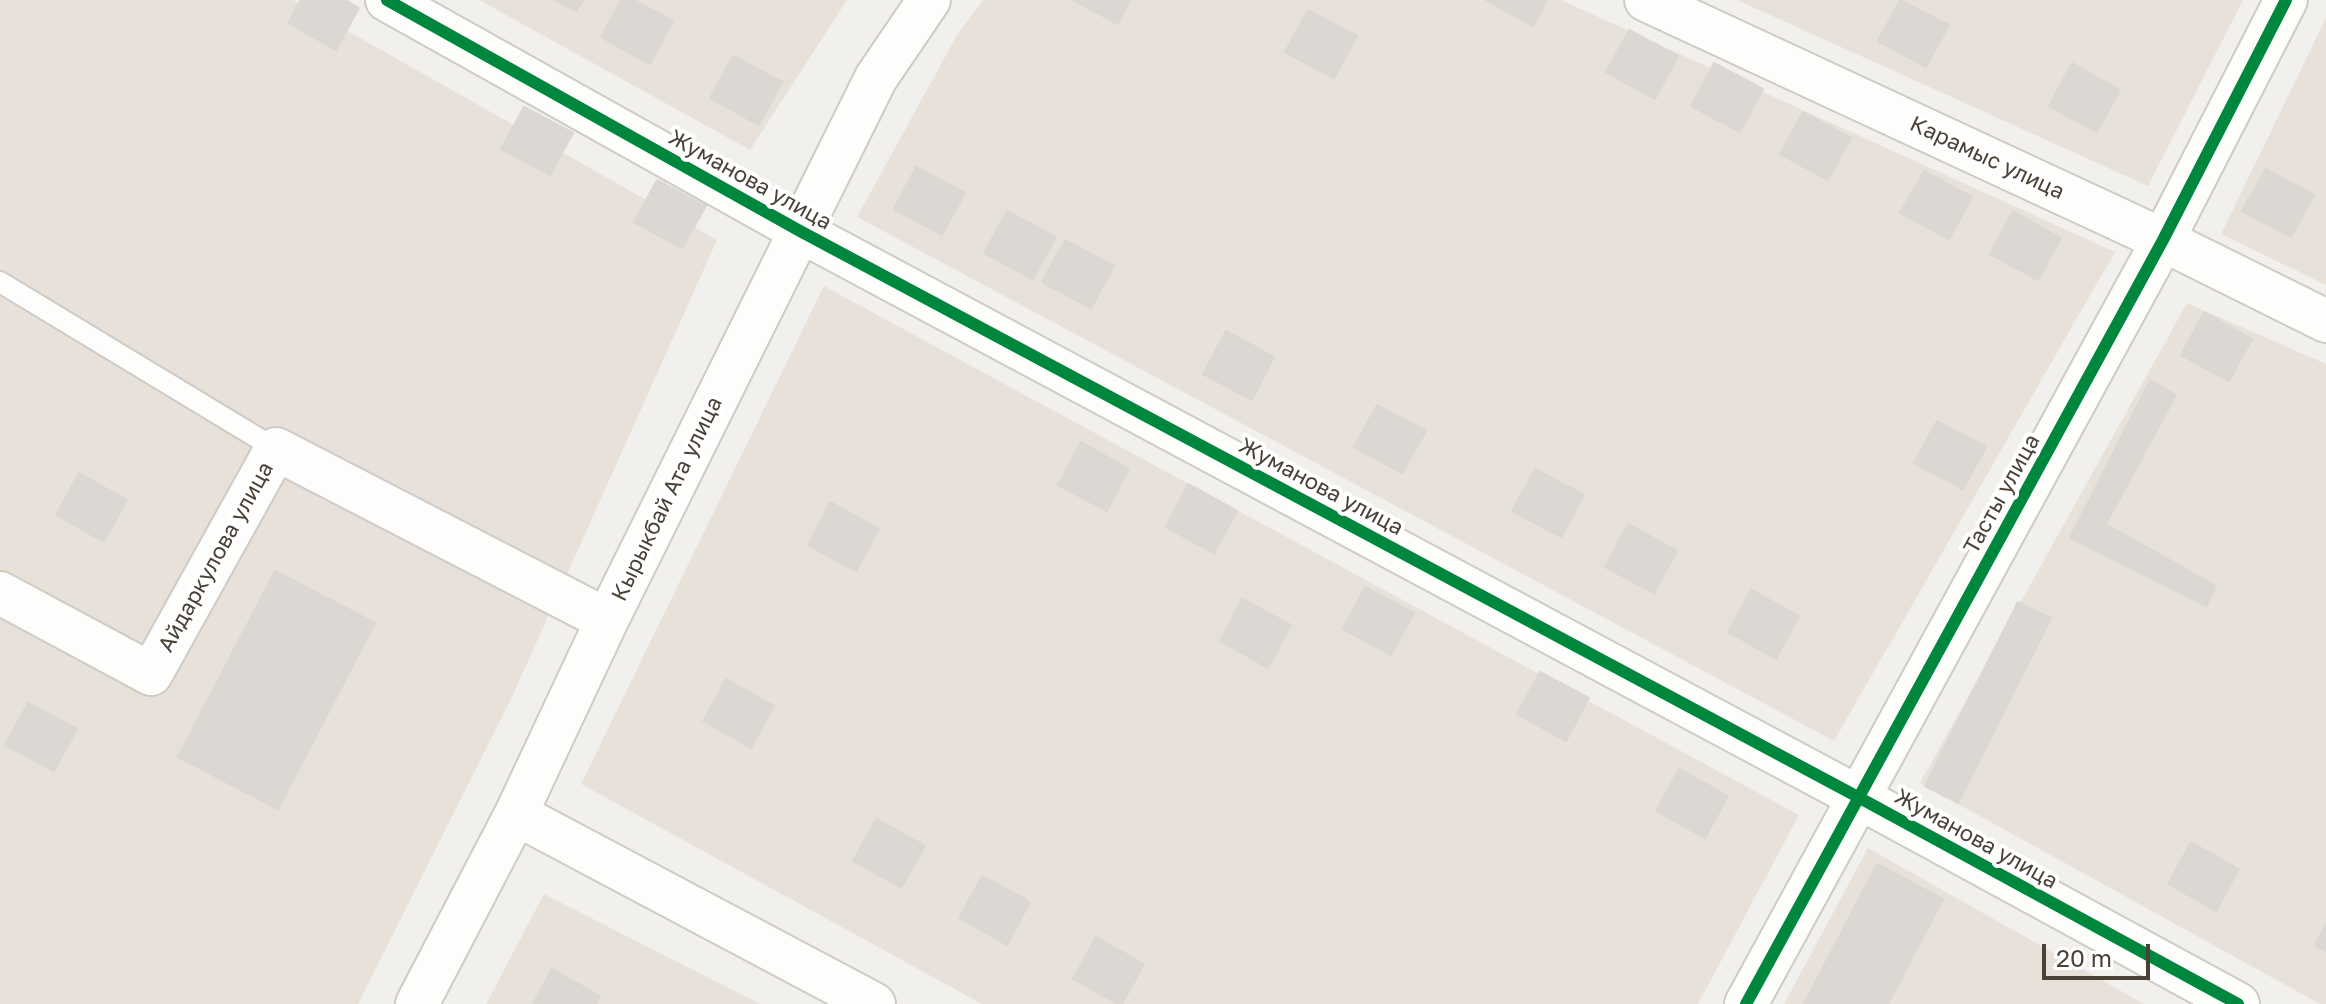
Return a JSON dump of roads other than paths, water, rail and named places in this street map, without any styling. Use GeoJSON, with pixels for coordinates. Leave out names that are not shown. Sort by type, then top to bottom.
{"type":"FeatureCollection","features":[{"type":"Feature","properties":{"kind":"street","name":"Жуманова улица"},"geometry":{"type":"LineString","coordinates":[[387,0],[800,231],[1858,797],[2238,1004]]}},
{"type":"Feature","properties":{"kind":"street","name":"Кырыкбай Ата улица"},"geometry":{"type":"LineString","coordinates":[[417,1004],[516,814],[607,620],[876,78],[929,0]]}},
{"type":"Feature","properties":{"kind":"street","name":"Карамыс улица"},"geometry":{"type":"LineString","coordinates":[[1646,0],[2163,240],[2326,321]]}},
{"type":"Feature","properties":{"kind":"street","name":"Тасты улица"},"geometry":{"type":"LineString","coordinates":[[1746,1004],[2163,240],[2286,0]]}},
{"type":"Feature","properties":{"kind":"street","name":"Айдаркулова улица"},"geometry":{"type":"LineString","coordinates":[[0,593],[151,674],[276,449],[607,620]]}},
{"type":"Feature","properties":{"kind":"street"},"geometry":{"type":"LineString","coordinates":[[516,814],[874,1004]]}},
{"type":"Feature","properties":{"kind":"lane"},"geometry":{"type":"LineString","coordinates":[[0,282],[276,449]]}}]}
